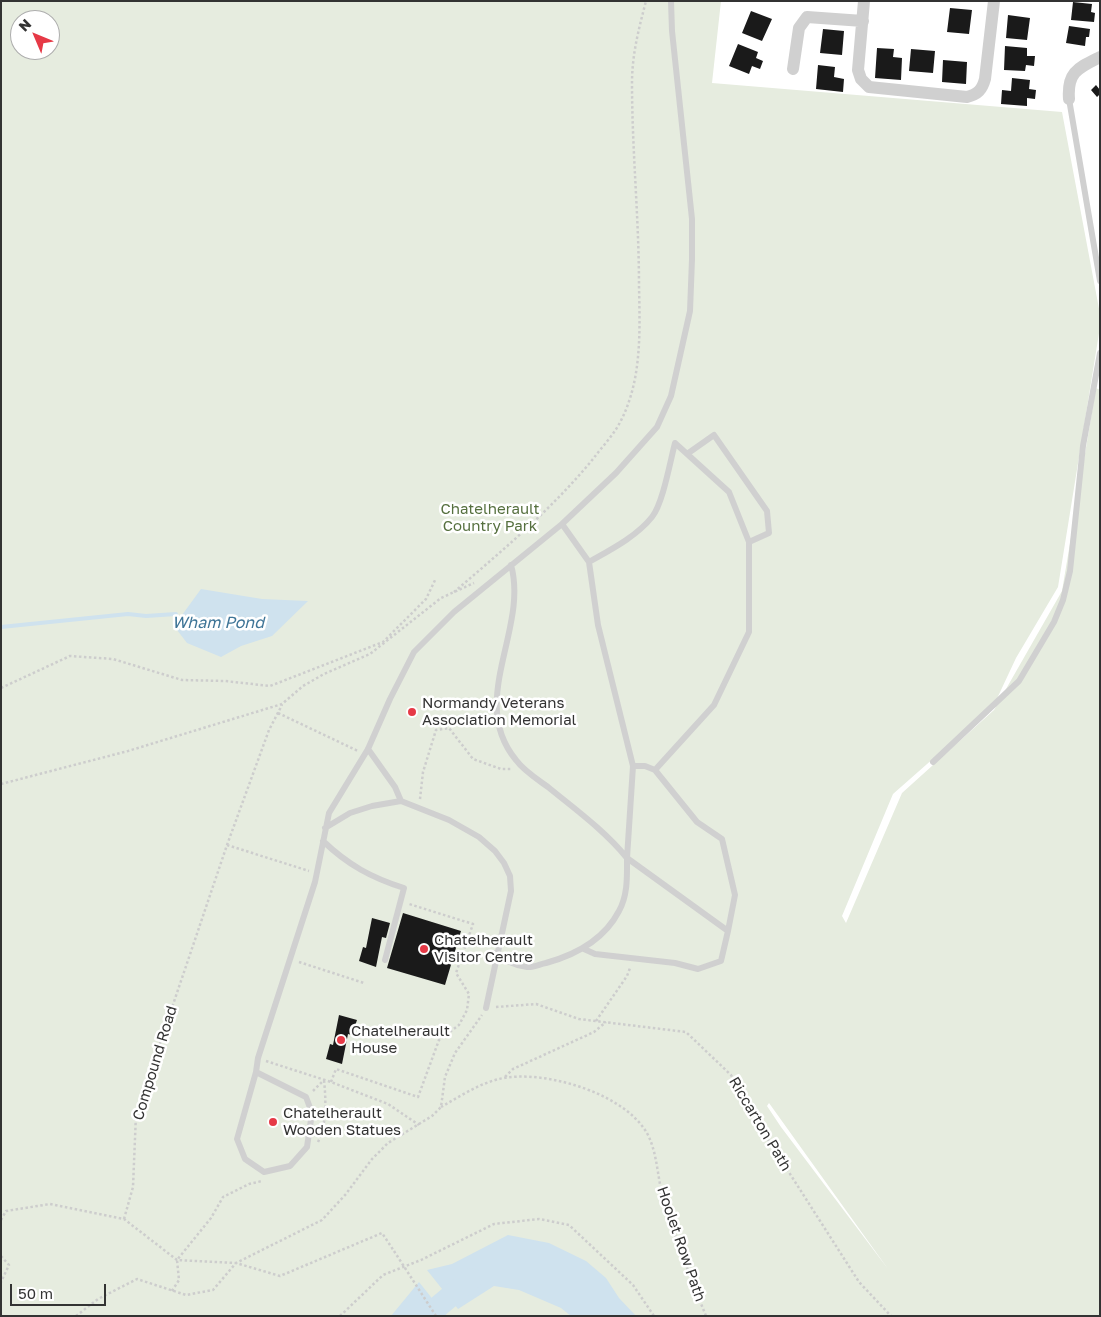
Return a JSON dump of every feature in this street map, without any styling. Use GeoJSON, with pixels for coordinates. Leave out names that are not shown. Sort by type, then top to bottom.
{"type":"FeatureCollection","features":[{"type":"Feature","properties":{"kind":"street"},"geometry":{"type":"LineString","coordinates":[[864,1],[858,70],[861,79],[869,87],[967,97],[976,95],[983,88],[986,80],[994,1]]}},
{"type":"Feature","properties":{"kind":"street"},"geometry":{"type":"LineString","coordinates":[[794,69],[799,28],[808,17],[863,21]]}},
{"type":"Feature","properties":{"kind":"street"},"geometry":{"type":"LineString","coordinates":[[1069,100],[1068,86],[1072,75],[1080,67],[1100,57]]}},
{"type":"Feature","properties":{"kind":"lane"},"geometry":{"type":"LineString","coordinates":[[256,1072],[306,1098],[312,1113],[307,1147],[290,1166],[264,1172],[245,1160],[237,1139],[256,1072],[258,1058],[315,882],[329,813],[368,750],[390,699],[414,652],[454,612],[562,524],[616,473],[657,427],[671,396],[690,311],[692,219],[671,1]]}},
{"type":"Feature","properties":{"kind":"lane"},"geometry":{"type":"LineString","coordinates":[[1069,100],[1100,281]]}},
{"type":"Feature","properties":{"kind":"lane"},"geometry":{"type":"LineString","coordinates":[[933,762],[1019,682],[1054,622],[1063,600],[1070,571],[1083,446],[1100,353]]}},
{"type":"Feature","properties":{"kind":"lane"},"geometry":{"type":"LineString","coordinates":[[687,454],[714,435],[767,511],[769,533],[749,542]]}},
{"type":"Feature","properties":{"kind":"lane"},"geometry":{"type":"LineString","coordinates":[[588,562],[626,540],[653,516],[664,486],[674,443],[729,492],[749,542],[749,632],[714,705],[655,770]]}},
{"type":"Feature","properties":{"kind":"lane"},"geometry":{"type":"LineString","coordinates":[[496,953],[510,963],[529,968],[584,949],[603,932],[619,911],[626,889],[633,766],[598,626],[588,562],[562,524]]}},
{"type":"Feature","properties":{"kind":"lane"},"geometry":{"type":"LineString","coordinates":[[511,565],[515,579],[514,598],[497,682],[497,718],[504,741],[516,761],[611,838],[627,858],[728,931]]}},
{"type":"Feature","properties":{"kind":"lane"},"geometry":{"type":"LineString","coordinates":[[368,750],[396,787],[401,801]]}},
{"type":"Feature","properties":{"kind":"lane"},"geometry":{"type":"LineString","coordinates":[[584,949],[595,954],[675,964],[698,969],[721,961],[735,895],[722,839],[697,822],[655,770],[645,766],[633,766]]}},
{"type":"Feature","properties":{"kind":"lane"},"geometry":{"type":"LineString","coordinates":[[325,828],[350,813],[372,806],[401,801],[462,826],[495,851],[504,863],[510,876],[511,891],[496,953],[486,1008]]}},
{"type":"Feature","properties":{"kind":"lane"},"geometry":{"type":"LineString","coordinates":[[323,841],[342,860],[376,879],[404,888],[385,960]]}},
{"type":"Feature","properties":{"kind":"path"},"geometry":{"type":"LineString","coordinates":[[1,784],[128,751],[282,704],[304,686],[324,674],[370,654],[441,598],[454,592],[541,516],[576,479],[617,428],[630,401],[637,374],[640,309],[639,246],[632,82],[634,48],[646,1]]}},
{"type":"Feature","properties":{"kind":"path"},"geometry":{"type":"LineString","coordinates":[[1,688],[70,656],[114,659],[182,680],[225,681],[270,686],[384,642],[426,599],[436,578]]}},
{"type":"Feature","properties":{"kind":"path","name":"Compound Road"},"geometry":{"type":"LineString","coordinates":[[124,1219],[133,1187],[136,1114],[227,845],[269,730],[282,704]]}},
{"type":"Feature","properties":{"kind":"path"},"geometry":{"type":"LineString","coordinates":[[278,713],[326,738],[361,752]]}},
{"type":"Feature","properties":{"kind":"path"},"geometry":{"type":"LineString","coordinates":[[418,808],[423,772],[436,730],[449,728],[472,759],[501,769],[526,770]]}},
{"type":"Feature","properties":{"kind":"path"},"geometry":{"type":"LineString","coordinates":[[227,845],[301,869]]}},
{"type":"Feature","properties":{"kind":"path"},"geometry":{"type":"LineString","coordinates":[[331,1082],[336,1069],[418,1097],[439,1040],[459,1025],[467,1010],[469,994],[456,972],[473,924],[401,902]]}},
{"type":"Feature","properties":{"kind":"path"},"geometry":{"type":"LineString","coordinates":[[289,958],[364,983]]}},
{"type":"Feature","properties":{"kind":"path"},"geometry":{"type":"LineString","coordinates":[[596,1021],[627,976],[632,958]]}},
{"type":"Feature","properties":{"kind":"path","name":"Riccarton Path"},"geometry":{"type":"LineString","coordinates":[[486,1008],[536,1004],[579,1019],[686,1032],[731,1075],[769,1141],[860,1282],[891,1316]]}},
{"type":"Feature","properties":{"kind":"path"},"geometry":{"type":"LineString","coordinates":[[441,1107],[445,1077],[456,1052],[479,1022],[486,1008]]}},
{"type":"Feature","properties":{"kind":"path"},"geometry":{"type":"LineString","coordinates":[[504,1078],[513,1070],[594,1032],[606,1022]]}},
{"type":"Feature","properties":{"kind":"path"},"geometry":{"type":"LineString","coordinates":[[258,1058],[331,1082],[388,1104],[418,1125]]}},
{"type":"Feature","properties":{"kind":"path","name":"Hoolet Row Path"},"geometry":{"type":"LineString","coordinates":[[236,1263],[322,1220],[383,1148],[441,1107],[477,1087],[504,1078],[522,1076],[545,1078],[613,1100],[635,1118],[651,1141],[664,1201],[706,1316]]}},
{"type":"Feature","properties":{"kind":"path"},"geometry":{"type":"LineString","coordinates":[[306,1098],[324,1080]]}},
{"type":"Feature","properties":{"kind":"path"},"geometry":{"type":"LineString","coordinates":[[314,1149],[323,1132],[326,1100],[324,1080]]}},
{"type":"Feature","properties":{"kind":"path"},"geometry":{"type":"LineString","coordinates":[[172,1291],[179,1280],[177,1260],[211,1218],[223,1197],[249,1184],[267,1180]]}},
{"type":"Feature","properties":{"kind":"path"},"geometry":{"type":"LineString","coordinates":[[1,1220],[6,1212],[50,1204],[124,1219],[177,1260],[236,1263],[280,1276],[382,1233],[436,1316]]}},
{"type":"Feature","properties":{"kind":"path"},"geometry":{"type":"LineString","coordinates":[[340,1316],[382,1275],[421,1260],[494,1224],[539,1219],[569,1225],[633,1286],[654,1316]]}},
{"type":"Feature","properties":{"kind":"path"},"geometry":{"type":"LineString","coordinates":[[1,1256],[9,1265],[1,1282]]}},
{"type":"Feature","properties":{"kind":"path"},"geometry":{"type":"LineString","coordinates":[[76,1316],[98,1299],[137,1279],[186,1295],[213,1290],[236,1263]]}},
{"type":"Feature","properties":{"kind":"green space","name":"Chatelherault Country Park"},"geometry":{"type":"Polygon","coordinates":[[[1,1],[721,1],[712,83],[1062,112],[1100,314],[1100,327],[1058,587],[1016,658],[994,705],[893,794],[842,916],[846,923],[902,793],[994,710],[1062,591],[1096,388],[1100,390],[1100,1316],[1,1316],[1,1]],[[769,1103],[767,1106],[781,1127],[888,1269],[769,1103]]]}},
{"type":"Feature","properties":{"kind":"water","name":"Wham Pond"},"geometry":{"type":"Polygon","coordinates":[[[201,589],[262,599],[308,601],[272,636],[241,646],[221,657],[187,643],[174,626],[201,589]]]}},
{"type":"Feature","properties":{"kind":"water"},"geometry":{"type":"Polygon","coordinates":[[[508,1235],[549,1243],[586,1261],[606,1278],[619,1298],[636,1316],[571,1316],[561,1308],[519,1290],[494,1286],[458,1309],[427,1270],[452,1264],[508,1235]]]}},
{"type":"Feature","properties":{"kind":"water"},"geometry":{"type":"Polygon","coordinates":[[[419,1282],[446,1316],[391,1316],[419,1282]]]}},
{"type":"Feature","properties":{"kind":"building"},"geometry":{"type":"Polygon","coordinates":[[[1073,2],[1092,4],[1091,12],[1095,13],[1094,22],[1071,20],[1073,2]]]}},
{"type":"Feature","properties":{"kind":"building"},"geometry":{"type":"Polygon","coordinates":[[[950,8],[972,10],[969,34],[947,32],[950,8]]]}},
{"type":"Feature","properties":{"kind":"building"},"geometry":{"type":"Polygon","coordinates":[[[751,11],[772,19],[762,41],[742,33],[751,11]]]}},
{"type":"Feature","properties":{"kind":"building"},"geometry":{"type":"Polygon","coordinates":[[[1008,15],[1030,18],[1027,40],[1006,38],[1008,15]]]}},
{"type":"Feature","properties":{"kind":"building"},"geometry":{"type":"Polygon","coordinates":[[[1069,26],[1090,29],[1089,37],[1086,37],[1085,46],[1066,43],[1069,26]]]}},
{"type":"Feature","properties":{"kind":"building"},"geometry":{"type":"Polygon","coordinates":[[[823,29],[844,31],[842,55],[820,53],[823,29]]]}},
{"type":"Feature","properties":{"kind":"building"},"geometry":{"type":"Polygon","coordinates":[[[738,44],[758,52],[756,58],[763,61],[760,69],[752,66],[749,74],[729,66],[738,44]]]}},
{"type":"Feature","properties":{"kind":"building"},"geometry":{"type":"Polygon","coordinates":[[[1005,46],[1027,48],[1027,56],[1035,56],[1034,66],[1026,65],[1025,71],[1004,70],[1005,46]]]}},
{"type":"Feature","properties":{"kind":"building"},"geometry":{"type":"Polygon","coordinates":[[[877,48],[894,49],[893,57],[902,58],[901,80],[875,78],[877,48]]]}},
{"type":"Feature","properties":{"kind":"building"},"geometry":{"type":"Polygon","coordinates":[[[911,49],[935,51],[933,73],[909,71],[911,49]]]}},
{"type":"Feature","properties":{"kind":"building"},"geometry":{"type":"Polygon","coordinates":[[[943,60],[967,62],[966,84],[942,82],[943,60]]]}},
{"type":"Feature","properties":{"kind":"building"},"geometry":{"type":"Polygon","coordinates":[[[818,65],[835,67],[834,77],[844,79],[843,92],[816,89],[818,65]]]}},
{"type":"Feature","properties":{"kind":"building"},"geometry":{"type":"Polygon","coordinates":[[[1012,78],[1030,80],[1029,89],[1036,90],[1035,99],[1027,98],[1027,106],[1001,104],[1002,90],[1011,91],[1012,78]]]}},
{"type":"Feature","properties":{"kind":"building"},"geometry":{"type":"Polygon","coordinates":[[[1096,85],[1100,90],[1100,94],[1097,97],[1091,90],[1096,85]]]}},
{"type":"Feature","properties":{"kind":"building","name":"Chatelherault Visitor Centre"},"geometry":{"type":"Polygon","coordinates":[[[403,913],[461,931],[445,985],[387,968],[403,913]]]}},
{"type":"Feature","properties":{"kind":"building"},"geometry":{"type":"Polygon","coordinates":[[[372,918],[390,923],[386,938],[382,937],[376,967],[359,961],[363,947],[366,948],[372,918]]]}},
{"type":"Feature","properties":{"kind":"building","name":"Chatelherault House"},"geometry":{"type":"Polygon","coordinates":[[[339,1015],[357,1020],[352,1035],[348,1034],[342,1064],[326,1059],[330,1044],[333,1045],[339,1015]]]}},
{"type":"Feature","properties":{"kind":"waterway"},"geometry":{"type":"LineString","coordinates":[[1,627],[128,614],[146,616],[176,614],[177,620]]}},
{"type":"Feature","properties":{"kind":"waterway"},"geometry":{"type":"LineString","coordinates":[[427,1316],[471,1279]]}},
{"type":"Feature","properties":{"kind":"place","name":"Normandy Veterans Association Memorial"},"geometry":{"type":"Point","coordinates":[412,712]}},
{"type":"Feature","properties":{"kind":"place","name":"Chatelherault Visitor Centre"},"geometry":{"type":"Point","coordinates":[424,949]}},
{"type":"Feature","properties":{"kind":"place","name":"Chatelherault House"},"geometry":{"type":"Point","coordinates":[341,1040]}},
{"type":"Feature","properties":{"kind":"place","name":"Chatelherault Wooden Statues"},"geometry":{"type":"Point","coordinates":[273,1122]}}]}
